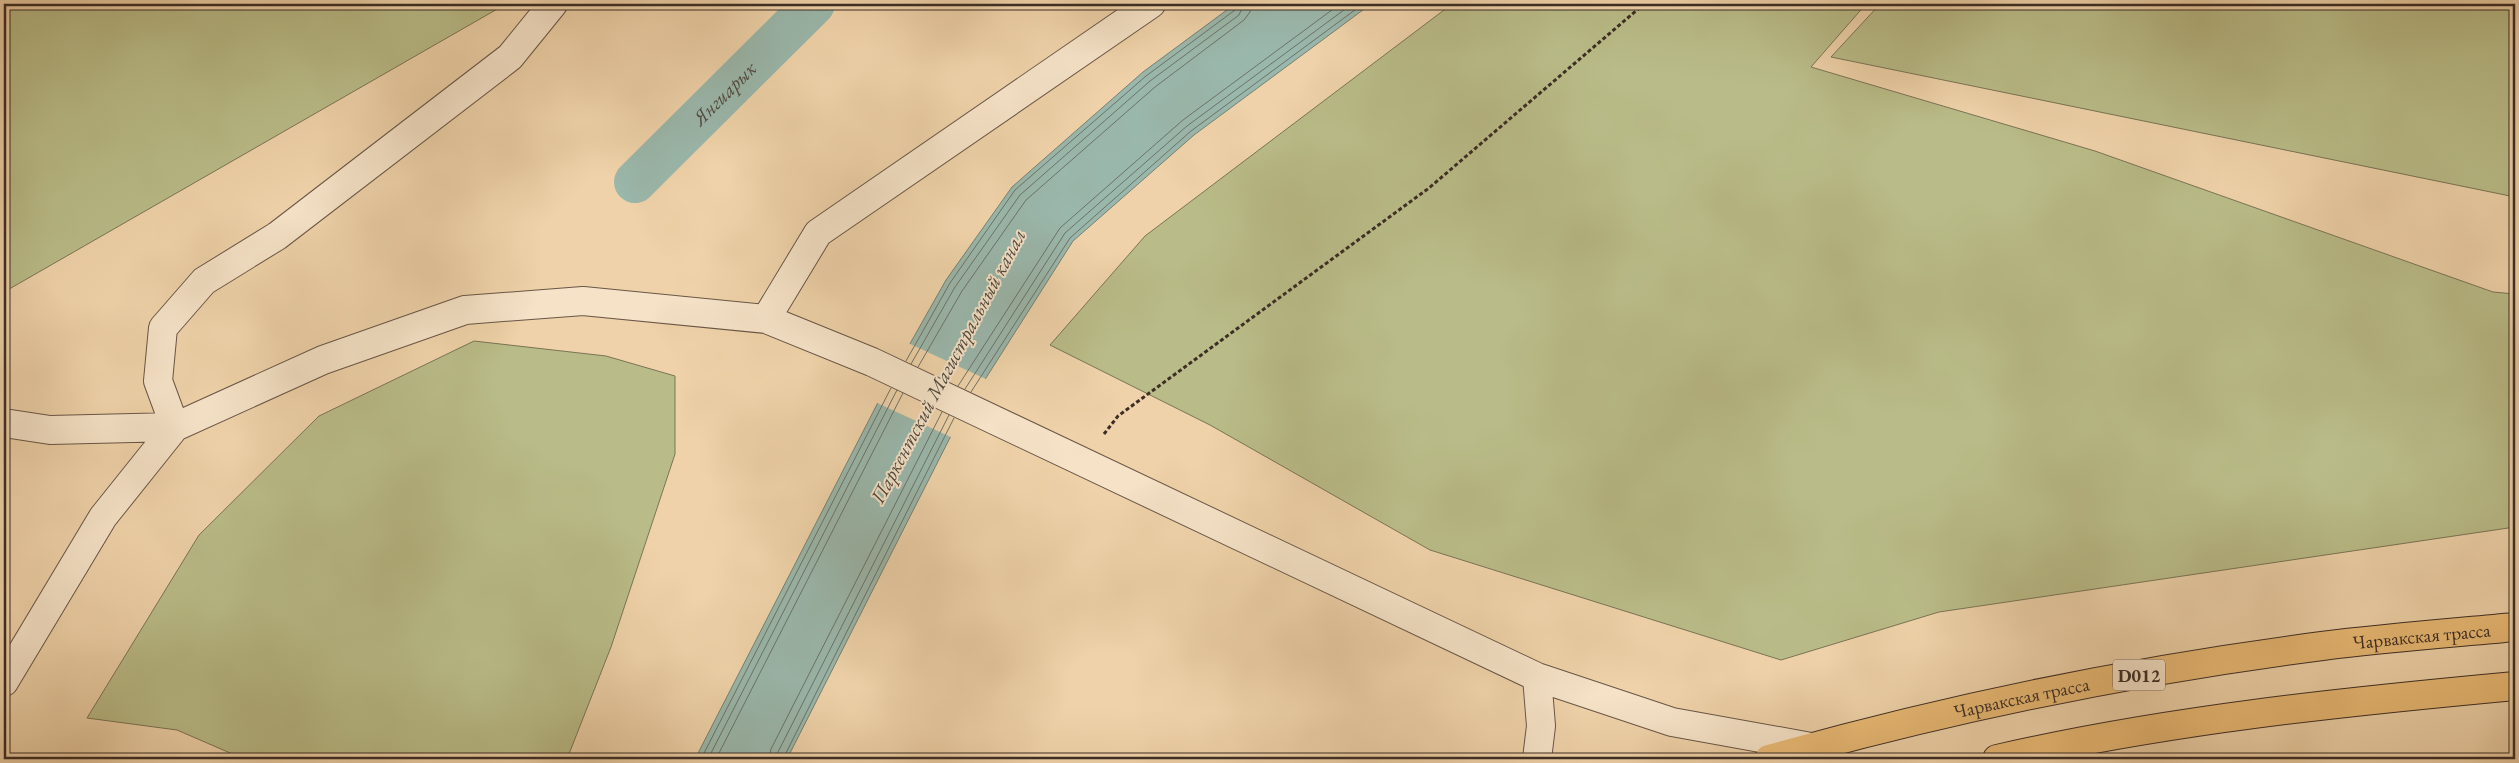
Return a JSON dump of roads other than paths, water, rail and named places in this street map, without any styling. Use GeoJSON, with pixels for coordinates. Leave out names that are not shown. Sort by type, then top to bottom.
{"type":"FeatureCollection","features":[{"type":"Feature","properties":{"kind":"highway","name":"Чарвакская трасса"},"geometry":{"type":"LineString","coordinates":[[1769,759],[1920,719],[2030,694],[2165,670],[2321,646],[2515,627]]}},
{"type":"Feature","properties":{"kind":"highway"},"geometry":{"type":"LineString","coordinates":[[1997,759],[2043,748],[2239,717],[2336,704],[2515,686]]}},
{"type":"Feature","properties":{"kind":"street"},"geometry":{"type":"LineString","coordinates":[[175,426],[158,381],[163,328],[204,281],[278,236],[510,57],[553,4]]}},
{"type":"Feature","properties":{"kind":"street"},"geometry":{"type":"LineString","coordinates":[[766,319],[818,233],[1150,4]]}},
{"type":"Feature","properties":{"kind":"street"},"geometry":{"type":"LineString","coordinates":[[4,424],[50,430],[175,426],[323,360],[465,310],[583,301],[766,319],[872,362],[1537,677],[1672,722],[1811,747]]}},
{"type":"Feature","properties":{"kind":"street"},"geometry":{"type":"LineString","coordinates":[[4,682],[103,517],[175,426]]}},
{"type":"Feature","properties":{"kind":"street"},"geometry":{"type":"LineString","coordinates":[[1536,759],[1541,726],[1537,677]]}},
{"type":"Feature","properties":{"kind":"water","name":"Паркентский Магистральный канал"},"geometry":{"type":"Polygon","coordinates":[[[1235,4],[1371,4],[1194,135],[1073,241],[958,422],[787,759],[695,759],[890,379],[946,280],[1012,187],[1143,72],[1235,4]]]}},
{"type":"Feature","properties":{"kind":"waterway","name":"Янгиарык"},"geometry":{"type":"LineString","coordinates":[[635,182],[814,4]]}}]}
